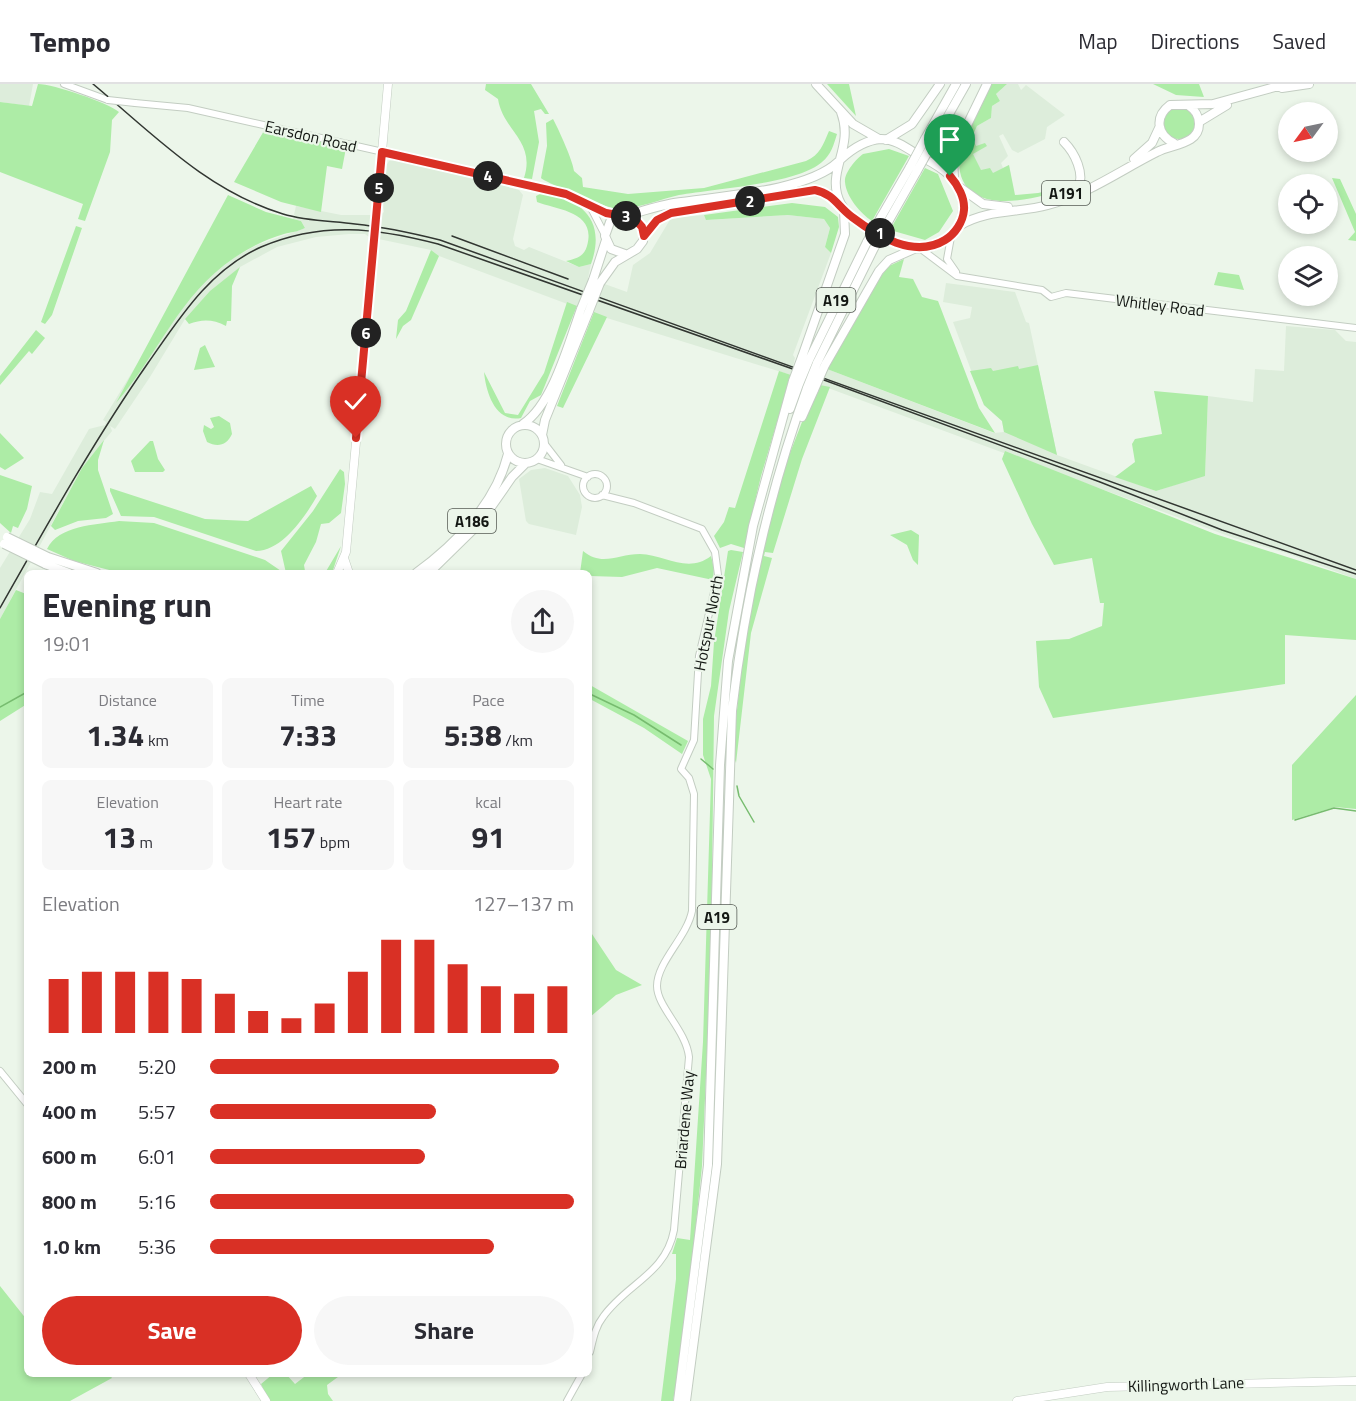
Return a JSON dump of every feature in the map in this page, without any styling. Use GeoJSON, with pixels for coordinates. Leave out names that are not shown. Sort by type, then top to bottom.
{"type":"FeatureCollection","features":[{"type":"Feature","properties":{"kind":"main road"},"geometry":{"type":"LineString","coordinates":[[338,570],[344,558],[388,84]]}},
{"type":"Feature","properties":{"kind":"main road"},"geometry":{"type":"LineString","coordinates":[[816,84],[841,112],[863,131],[903,146],[929,161],[956,183]]}},
{"type":"Feature","properties":{"kind":"main road"},"geometry":{"type":"LineString","coordinates":[[621,216],[674,203],[720,198],[808,179],[823,173],[860,145],[883,140],[912,124],[940,84]]}},
{"type":"Feature","properties":{"kind":"main road","name":"A19"},"geometry":{"type":"LineString","coordinates":[[929,141],[956,84]]}},
{"type":"Feature","properties":{"kind":"main road","name":"A19"},"geometry":{"type":"LineString","coordinates":[[678,1401],[708,1165],[720,765],[728,661],[753,526],[779,438],[813,361],[871,244],[929,141],[966,84]]}},
{"type":"Feature","properties":{"kind":"main road"},"geometry":{"type":"LineString","coordinates":[[813,361],[889,260],[917,249],[934,246],[951,237],[959,226],[964,207],[956,183],[953,153],[987,84]]}},
{"type":"Feature","properties":{"kind":"main road","name":"A191"},"geometry":{"type":"LineString","coordinates":[[956,183],[983,204],[1001,207],[1051,199],[1078,188],[1138,156],[1152,143],[1160,128],[1160,118],[1164,109],[1176,103],[1213,104],[1286,84]]}},
{"type":"Feature","properties":{"kind":"main road","name":"A191"},"geometry":{"type":"LineString","coordinates":[[959,226],[977,217],[1049,205],[1070,197],[1174,144],[1191,140],[1199,129],[1199,122],[1216,109],[1276,89],[1309,84]]}},
{"type":"Feature","properties":{"kind":"main road"},"geometry":{"type":"LineString","coordinates":[[1188,105],[1196,112],[1199,122]]}},
{"type":"Feature","properties":{"kind":"main road"},"geometry":{"type":"LineString","coordinates":[[803,386],[813,361],[845,234],[836,181],[846,134],[841,112]]}},
{"type":"Feature","properties":{"kind":"main road"},"geometry":{"type":"LineString","coordinates":[[1160,128],[1162,135],[1174,144]]}},
{"type":"Feature","properties":{"kind":"main road"},"geometry":{"type":"LineString","coordinates":[[1064,142],[1072,151],[1080,173],[1078,188]]}},
{"type":"Feature","properties":{"kind":"main road","name":"A186"},"geometry":{"type":"LineString","coordinates":[[596,282],[625,254],[637,249],[657,220],[678,211],[811,190],[828,194],[842,206]]}},
{"type":"Feature","properties":{"kind":"main road"},"geometry":{"type":"LineString","coordinates":[[842,206],[859,222],[900,244],[917,249]]}},
{"type":"Feature","properties":{"kind":"main road"},"geometry":{"type":"LineString","coordinates":[[621,216],[639,222],[644,236]]}},
{"type":"Feature","properties":{"kind":"main road","name":"A186"},"geometry":{"type":"LineString","coordinates":[[432,570],[480,523],[515,473],[525,464],[537,459],[543,439],[545,420],[596,282],[608,225],[621,216]]}},
{"type":"Feature","properties":{"kind":"main road"},"geometry":{"type":"LineString","coordinates":[[606,238],[614,251],[625,254]]}},
{"type":"Feature","properties":{"kind":"main road","name":"A186"},"geometry":{"type":"LineString","coordinates":[[420,570],[451,543],[478,514],[499,482],[508,454],[505,443],[507,436],[537,412],[585,310]]}},
{"type":"Feature","properties":{"kind":"main road","name":"A19"},"geometry":{"type":"LineString","coordinates":[[686,1401],[717,1164],[732,711],[747,599],[762,528],[803,386]]}},
{"type":"Feature","properties":{"kind":"main road"},"geometry":{"type":"LineString","coordinates":[[523,424],[534,427],[543,439]]}},
{"type":"Feature","properties":{"kind":"main road"},"geometry":{"type":"LineString","coordinates":[[508,454],[515,461],[525,464]]}},
{"type":"Feature","properties":{"kind":"main road"},"geometry":{"type":"LineString","coordinates":[[3,539],[63,570]]}},
{"type":"Feature","properties":{"kind":"main road"},"geometry":{"type":"LineString","coordinates":[[344,558],[348,570]]}},
{"type":"Feature","properties":{"kind":"main road"},"geometry":{"type":"LineString","coordinates":[[46,561],[84,570]]}},
{"type":"Feature","properties":{"kind":"main road"},"geometry":{"type":"LineString","coordinates":[[251,1377],[266,1401]]}},
{"type":"Feature","properties":{"kind":"main road","name":"Killingworth Lane"},"geometry":{"type":"LineString","coordinates":[[1017,1401],[1107,1386],[1356,1381]]}},
{"type":"Feature","properties":{"kind":"street","name":"Earsdon Road"},"geometry":{"type":"LineString","coordinates":[[63,84],[108,100],[188,108],[554,191],[577,199],[591,208],[621,216]]}},
{"type":"Feature","properties":{"kind":"street"},"geometry":{"type":"LineString","coordinates":[[591,208],[606,238]]}},
{"type":"Feature","properties":{"kind":"street"},"geometry":{"type":"LineString","coordinates":[[951,237],[946,255],[948,263],[955,272],[967,278]]}},
{"type":"Feature","properties":{"kind":"street","name":"Whitley Road"},"geometry":{"type":"LineString","coordinates":[[917,249],[954,275],[1045,290],[1051,297],[1066,293],[1356,328]]}},
{"type":"Feature","properties":{"kind":"street"},"geometry":{"type":"LineString","coordinates":[[543,439],[562,466],[573,474],[592,497],[602,495],[621,499]]}},
{"type":"Feature","properties":{"kind":"street"},"geometry":{"type":"LineString","coordinates":[[537,459],[562,466]]}},
{"type":"Feature","properties":{"kind":"street"},"geometry":{"type":"LineString","coordinates":[[573,474],[588,477],[601,475],[607,486],[621,499]]}},
{"type":"Feature","properties":{"kind":"street"},"geometry":{"type":"LineString","coordinates":[[584,489],[588,477]]}},
{"type":"Feature","properties":{"kind":"street"},"geometry":{"type":"LineString","coordinates":[[602,495],[607,486]]}},
{"type":"Feature","properties":{"kind":"street","name":"Hotspur North"},"geometry":{"type":"LineString","coordinates":[[621,499],[701,528],[708,536],[716,556],[717,579],[699,656],[695,735],[681,769]]}},
{"type":"Feature","properties":{"kind":"street","name":"Briardene Way"},"geometry":{"type":"LineString","coordinates":[[592,1347],[604,1315],[660,1263],[668,1249],[674,1230],[689,1057],[685,1040],[659,995],[657,985],[665,963],[688,927],[692,911],[694,795],[690,778],[681,769]]}},
{"type":"Feature","properties":{"kind":"street"},"geometry":{"type":"LineString","coordinates":[[0,1071],[24,1100]]}},
{"type":"Feature","properties":{"kind":"street"},"geometry":{"type":"LineString","coordinates":[[567,1401],[580,1377]]}},
{"type":"Feature","properties":{"kind":"shaded area"},"geometry":{"type":"Polygon","coordinates":[[[0,84],[33,84],[29,106],[0,102],[0,84]]]}},
{"type":"Feature","properties":{"kind":"shaded area"},"geometry":{"type":"Polygon","coordinates":[[[1007,84],[1018,84],[1021,90],[1026,85],[1065,115],[1047,127],[1045,139],[1018,153],[1012,150],[1003,134],[999,136],[1008,156],[1001,163],[1003,168],[1009,165],[1013,190],[962,158],[977,126],[991,118],[992,106],[1000,101],[996,94],[1007,84]]]}},
{"type":"Feature","properties":{"kind":"shaded area"},"geometry":{"type":"Polygon","coordinates":[[[394,160],[483,179],[519,190],[523,195],[513,239],[515,246],[524,250],[529,247],[579,267],[591,264],[588,278],[627,292],[633,265],[650,253],[671,218],[704,215],[707,220],[788,215],[824,219],[830,228],[825,247],[831,253],[793,355],[795,358],[791,375],[594,314],[439,256],[431,250],[369,237],[365,234],[316,237],[277,247],[240,267],[185,319],[115,429],[110,426],[112,431],[82,468],[27,570],[24,570],[24,575],[0,619],[0,568],[30,519],[40,492],[52,494],[89,429],[105,425],[106,422],[103,420],[180,300],[235,257],[257,245],[305,228],[301,221],[293,219],[296,206],[341,215],[380,215],[384,212],[382,197],[385,168],[389,161],[394,160]]]}},
{"type":"Feature","properties":{"kind":"shaded area"},"geometry":{"type":"Polygon","coordinates":[[[946,283],[1015,292],[1026,322],[1029,323],[1057,455],[1156,491],[1205,475],[1208,396],[1253,402],[1255,369],[1284,371],[1286,326],[1335,330],[1346,341],[1356,342],[1356,579],[1286,553],[1234,538],[820,385],[827,369],[994,433],[1004,432],[1002,421],[984,405],[953,322],[970,318],[972,307],[943,302],[946,283]]]}},
{"type":"Feature","properties":{"kind":"shaded area"},"geometry":{"type":"Polygon","coordinates":[[[545,468],[568,476],[580,495],[582,507],[576,535],[529,524],[526,521],[519,479],[531,470],[545,468]]]}},
{"type":"Feature","properties":{"kind":"green space"},"geometry":{"type":"Polygon","coordinates":[[[38,84],[80,95],[119,112],[112,120],[110,152],[85,221],[78,219],[83,204],[0,172],[0,102],[32,106],[38,84]]]}},
{"type":"Feature","properties":{"kind":"green space"},"geometry":{"type":"Polygon","coordinates":[[[486,84],[531,84],[549,114],[545,114],[541,109],[534,111],[539,142],[532,179],[524,178],[527,165],[522,145],[506,120],[498,99],[485,90],[486,84]]]}},
{"type":"Feature","properties":{"kind":"green space"},"geometry":{"type":"Polygon","coordinates":[[[827,84],[849,84],[856,116],[827,84]]]}},
{"type":"Feature","properties":{"kind":"green space"},"geometry":{"type":"Polygon","coordinates":[[[991,84],[1007,84],[996,94],[1000,101],[992,106],[991,118],[977,126],[972,137],[976,146],[985,143],[987,146],[973,154],[981,170],[990,168],[993,173],[1009,165],[1015,195],[1038,193],[1075,185],[1068,189],[1032,198],[1003,201],[990,200],[977,195],[968,188],[961,176],[960,153],[967,133],[991,84]]]}},
{"type":"Feature","properties":{"kind":"green space"},"geometry":{"type":"Polygon","coordinates":[[[1153,84],[1199,84],[1204,97],[1176,95],[1153,84]]]}},
{"type":"Feature","properties":{"kind":"green space"},"geometry":{"type":"Polygon","coordinates":[[[1179,107],[1190,112],[1195,123],[1190,134],[1179,139],[1168,134],[1163,123],[1168,112],[1179,107]]]}},
{"type":"Feature","properties":{"kind":"green space"},"geometry":{"type":"Polygon","coordinates":[[[553,119],[574,171],[582,178],[583,187],[628,194],[704,188],[806,161],[818,153],[829,131],[837,134],[832,149],[822,162],[794,176],[775,181],[679,195],[639,206],[617,209],[577,195],[541,178],[547,146],[546,123],[553,119]]]}},
{"type":"Feature","properties":{"kind":"green space"},"geometry":{"type":"Polygon","coordinates":[[[265,129],[346,148],[342,169],[327,166],[321,212],[281,202],[234,182],[265,129]]]}},
{"type":"Feature","properties":{"kind":"green space"},"geometry":{"type":"Polygon","coordinates":[[[889,149],[909,156],[872,221],[859,210],[851,199],[845,178],[851,166],[863,154],[889,149]]]}},
{"type":"Feature","properties":{"kind":"green space"},"geometry":{"type":"Polygon","coordinates":[[[925,168],[938,174],[953,211],[939,232],[925,240],[890,230],[925,168]]]}},
{"type":"Feature","properties":{"kind":"green space"},"geometry":{"type":"Polygon","coordinates":[[[1338,179],[1356,214],[1356,241],[1348,240],[1355,232],[1338,192],[1338,179]]]}},
{"type":"Feature","properties":{"kind":"green space"},"geometry":{"type":"Polygon","coordinates":[[[542,193],[569,201],[588,215],[596,236],[591,264],[579,267],[566,261],[579,257],[586,250],[589,234],[586,225],[573,214],[537,202],[536,196],[542,193]]]}},
{"type":"Feature","properties":{"kind":"green space"},"geometry":{"type":"Polygon","coordinates":[[[228,195],[266,212],[301,221],[305,228],[258,244],[234,258],[215,273],[184,307],[131,385],[116,403],[228,195]]]}},
{"type":"Feature","properties":{"kind":"green space"},"geometry":{"type":"Polygon","coordinates":[[[792,203],[825,207],[838,217],[839,227],[831,253],[825,247],[830,228],[824,219],[788,215],[706,220],[704,215],[792,203]]]}},
{"type":"Feature","properties":{"kind":"green space"},"geometry":{"type":"Polygon","coordinates":[[[76,226],[82,228],[52,315],[45,324],[41,322],[76,226]]]}},
{"type":"Feature","properties":{"kind":"green space"},"geometry":{"type":"Polygon","coordinates":[[[431,250],[439,256],[411,320],[403,326],[396,339],[398,320],[406,311],[431,250]]]}},
{"type":"Feature","properties":{"kind":"green space"},"geometry":{"type":"Polygon","coordinates":[[[904,259],[899,277],[913,279],[922,297],[938,301],[979,408],[995,433],[827,369],[881,276],[889,266],[904,259]]]}},
{"type":"Feature","properties":{"kind":"green space"},"geometry":{"type":"Polygon","coordinates":[[[240,267],[232,286],[231,321],[227,321],[226,326],[207,321],[189,324],[185,319],[210,291],[240,267]]]}},
{"type":"Feature","properties":{"kind":"green space"},"geometry":{"type":"Polygon","coordinates":[[[1218,272],[1239,275],[1244,290],[1214,285],[1218,272]]]}},
{"type":"Feature","properties":{"kind":"green space"},"geometry":{"type":"Polygon","coordinates":[[[567,302],[577,306],[541,395],[530,401],[521,418],[505,416],[493,404],[484,372],[505,413],[518,415],[544,373],[567,302]]]}},
{"type":"Feature","properties":{"kind":"green space"},"geometry":{"type":"Polygon","coordinates":[[[594,312],[607,317],[563,408],[557,406],[594,312]]]}},
{"type":"Feature","properties":{"kind":"green space"},"geometry":{"type":"Polygon","coordinates":[[[36,330],[45,338],[32,354],[29,351],[0,385],[0,376],[36,330]]]}},
{"type":"Feature","properties":{"kind":"green space"},"geometry":{"type":"Polygon","coordinates":[[[205,345],[215,367],[194,370],[200,348],[205,345]]]}},
{"type":"Feature","properties":{"kind":"green space"},"geometry":{"type":"Polygon","coordinates":[[[1038,365],[1057,455],[1004,432],[1002,421],[984,405],[970,371],[991,368],[993,371],[1018,366],[1019,369],[1038,365]]]}},
{"type":"Feature","properties":{"kind":"green space"},"geometry":{"type":"Polygon","coordinates":[[[779,371],[791,375],[761,476],[744,548],[731,544],[720,548],[714,536],[724,522],[729,507],[735,508],[779,371]]]}},
{"type":"Feature","properties":{"kind":"green space"},"geometry":{"type":"Polygon","coordinates":[[[820,385],[830,387],[802,459],[773,553],[765,552],[764,556],[772,558],[751,633],[736,763],[733,754],[741,673],[761,552],[783,473],[807,409],[820,385]]]}},
{"type":"Feature","properties":{"kind":"green space"},"geometry":{"type":"Polygon","coordinates":[[[1154,391],[1208,396],[1205,476],[1156,491],[1115,477],[1135,462],[1132,444],[1135,439],[1162,434],[1154,391]]]}},
{"type":"Feature","properties":{"kind":"green space"},"geometry":{"type":"Polygon","coordinates":[[[219,416],[230,423],[232,434],[225,443],[215,445],[207,442],[203,431],[204,425],[211,429],[214,427],[210,418],[219,416]]]}},
{"type":"Feature","properties":{"kind":"green space"},"geometry":{"type":"Polygon","coordinates":[[[0,433],[24,458],[5,470],[0,467],[0,433]]]}},
{"type":"Feature","properties":{"kind":"green space"},"geometry":{"type":"Polygon","coordinates":[[[104,440],[98,460],[98,470],[113,514],[106,518],[78,521],[55,530],[51,526],[82,468],[104,440]]]}},
{"type":"Feature","properties":{"kind":"green space"},"geometry":{"type":"Polygon","coordinates":[[[150,441],[153,441],[158,459],[165,470],[163,472],[135,472],[131,461],[150,441]]]}},
{"type":"Feature","properties":{"kind":"green space"},"geometry":{"type":"Polygon","coordinates":[[[1005,451],[1215,534],[1356,579],[1356,640],[1285,635],[1285,684],[1053,718],[1039,687],[1036,641],[1069,639],[1102,626],[1104,603],[1100,603],[1092,558],[1054,565],[1002,459],[1005,451]]]}},
{"type":"Feature","properties":{"kind":"green space"},"geometry":{"type":"Polygon","coordinates":[[[340,469],[344,472],[345,484],[341,513],[329,523],[321,524],[316,542],[304,565],[305,570],[285,570],[281,551],[313,511],[340,469]]]}},
{"type":"Feature","properties":{"kind":"green space"},"geometry":{"type":"Polygon","coordinates":[[[0,475],[32,486],[27,509],[18,528],[13,526],[11,533],[0,523],[0,475]]]}},
{"type":"Feature","properties":{"kind":"green space"},"geometry":{"type":"Polygon","coordinates":[[[311,486],[317,496],[299,523],[275,545],[256,551],[154,517],[121,516],[110,491],[110,488],[205,519],[248,521],[311,486]]]}},
{"type":"Feature","properties":{"kind":"green space"},"geometry":{"type":"Polygon","coordinates":[[[119,521],[154,523],[265,560],[280,570],[109,570],[74,561],[47,549],[60,535],[89,525],[119,521]]]}},
{"type":"Feature","properties":{"kind":"green space"},"geometry":{"type":"Polygon","coordinates":[[[911,530],[919,535],[918,565],[913,560],[907,545],[890,535],[911,530]]]}},
{"type":"Feature","properties":{"kind":"green space"},"geometry":{"type":"Polygon","coordinates":[[[341,546],[333,570],[327,570],[341,546]]]}},
{"type":"Feature","properties":{"kind":"green space"},"geometry":{"type":"Polygon","coordinates":[[[583,551],[590,556],[604,559],[640,554],[685,564],[702,561],[711,556],[714,568],[713,580],[657,568],[622,577],[592,576],[592,570],[580,570],[583,551]]]}},
{"type":"Feature","properties":{"kind":"green space"},"geometry":{"type":"Polygon","coordinates":[[[728,551],[743,552],[729,611],[714,716],[711,963],[702,1166],[684,1339],[673,1401],[661,1401],[676,1279],[676,1254],[672,1254],[677,1238],[690,1240],[703,1042],[711,779],[703,755],[703,719],[711,686],[714,642],[728,551]]]}},
{"type":"Feature","properties":{"kind":"green space"},"geometry":{"type":"Polygon","coordinates":[[[16,590],[24,593],[24,706],[0,721],[0,619],[16,590]]]}},
{"type":"Feature","properties":{"kind":"green space"},"geometry":{"type":"Polygon","coordinates":[[[592,686],[688,741],[682,754],[644,728],[592,700],[592,686]]]}},
{"type":"Feature","properties":{"kind":"green space"},"geometry":{"type":"Polygon","coordinates":[[[1356,695],[1356,809],[1335,807],[1292,820],[1292,765],[1356,695]]]}},
{"type":"Feature","properties":{"kind":"green space"},"geometry":{"type":"Polygon","coordinates":[[[592,934],[616,970],[642,985],[616,995],[592,1015],[592,934]]]}},
{"type":"Feature","properties":{"kind":"green space"},"geometry":{"type":"Polygon","coordinates":[[[0,1286],[24,1316],[24,1377],[112,1378],[70,1401],[0,1401],[0,1286]]]}},
{"type":"Feature","properties":{"kind":"green space"},"geometry":{"type":"Polygon","coordinates":[[[269,1377],[289,1377],[295,1384],[304,1377],[338,1377],[327,1385],[328,1394],[333,1401],[269,1401],[261,1384],[269,1377]]]}},
{"type":"Feature","properties":{"kind":"waterway"},"geometry":{"type":"LineString","coordinates":[[0,707],[24,694]]}},
{"type":"Feature","properties":{"kind":"waterway"},"geometry":{"type":"LineString","coordinates":[[592,695],[634,715],[681,745]]}},
{"type":"Feature","properties":{"kind":"waterway"},"geometry":{"type":"LineString","coordinates":[[701,759],[713,769]]}},
{"type":"Feature","properties":{"kind":"waterway"},"geometry":{"type":"LineString","coordinates":[[737,786],[739,796],[754,822]]}},
{"type":"Feature","properties":{"kind":"waterway"},"geometry":{"type":"LineString","coordinates":[[1295,820],[1334,808],[1356,811]]}},
{"type":"Feature","properties":{"kind":"tram line"},"geometry":{"type":"LineString","coordinates":[[93,84],[182,159],[205,176],[255,204],[301,218],[377,227],[440,240],[1356,570]]}},
{"type":"Feature","properties":{"kind":"tram line"},"geometry":{"type":"LineString","coordinates":[[452,236],[568,279]]}},
{"type":"Feature","properties":{"kind":"railway"},"geometry":{"type":"LineString","coordinates":[[0,608],[108,423],[160,346],[197,297],[226,269],[261,247],[306,233],[327,230],[371,231],[438,244],[824,380],[1100,482],[1222,530],[1356,574]]}},
{"type":"Feature","properties":{"kind":"route"},"geometry":{"type":"LineString","coordinates":[[356,438],[382,152],[566,194],[591,208],[617,217],[634,218],[642,227],[644,236],[659,218],[678,211],[726,205],[803,190],[822,191],[840,203],[851,217],[900,244],[914,249],[938,244],[951,237],[959,226],[964,207],[963,201],[958,186],[950,176]]}}]}
